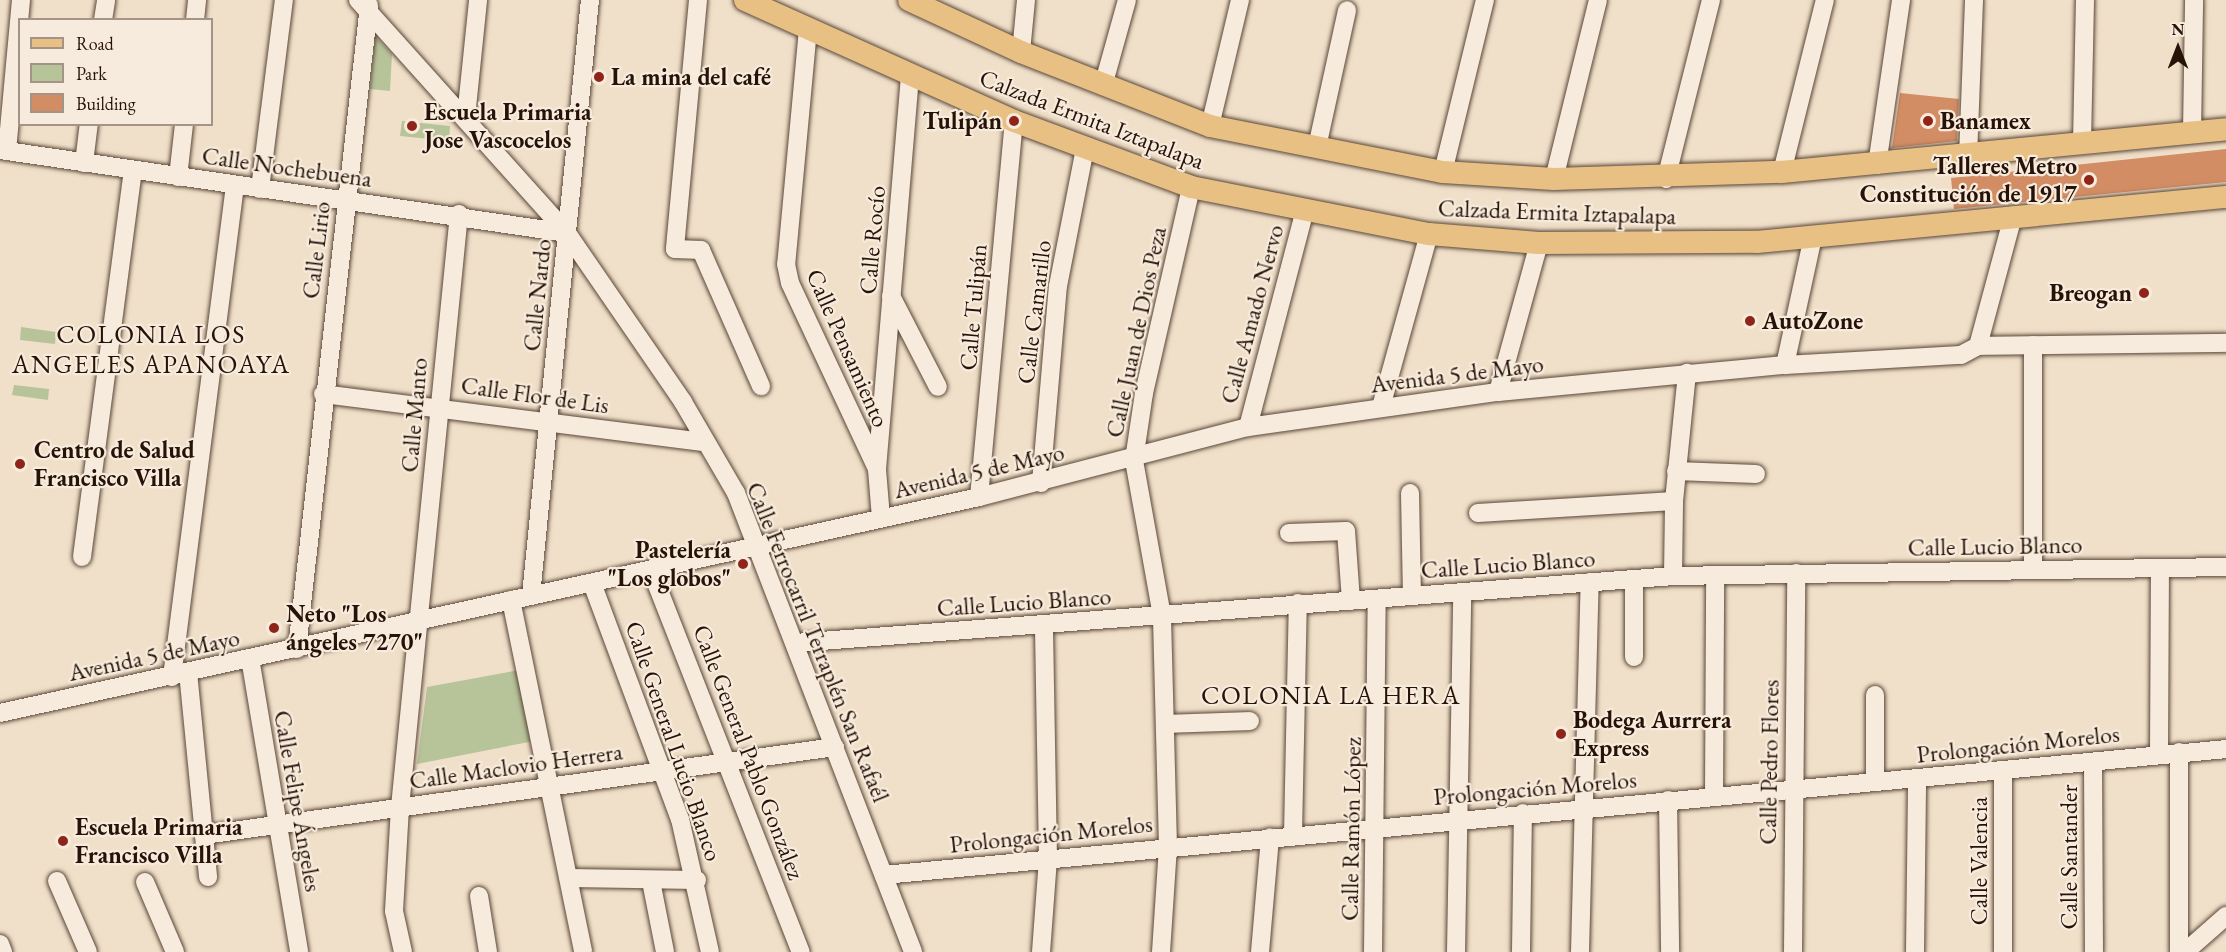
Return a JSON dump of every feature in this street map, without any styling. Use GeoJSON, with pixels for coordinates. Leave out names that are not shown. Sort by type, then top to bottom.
{"type":"FeatureCollection","features":[{"type":"Feature","properties":{"kind":"main road","name":"Calzada Ermita Iztapalapa"},"geometry":{"type":"LineString","coordinates":[[745,0],[1014,121],[1191,187],[1304,213],[1429,234],[1539,243],[1662,245],[1813,237],[2226,197]]}},
{"type":"Feature","properties":{"kind":"main road","name":"Calzada Ermita Iztapalapa"},"geometry":{"type":"LineString","coordinates":[[910,0],[1021,52],[1210,126],[1443,172],[1554,179],[1666,179],[1968,157],[2226,129]]}},
{"type":"Feature","properties":{"kind":"street"},"geometry":{"type":"LineString","coordinates":[[19,18],[21,0]]}},
{"type":"Feature","properties":{"kind":"street"},"geometry":{"type":"LineString","coordinates":[[103,18],[106,0]]}},
{"type":"Feature","properties":{"kind":"street"},"geometry":{"type":"LineString","coordinates":[[195,18],[197,0]]}},
{"type":"Feature","properties":{"kind":"street"},"geometry":{"type":"LineString","coordinates":[[260,189],[284,0]]}},
{"type":"Feature","properties":{"kind":"street"},"geometry":{"type":"LineString","coordinates":[[466,117],[478,0]]}},
{"type":"Feature","properties":{"kind":"street","name":"Calle Nardo"},"geometry":{"type":"LineString","coordinates":[[531,596],[590,0]]}},
{"type":"Feature","properties":{"kind":"street"},"geometry":{"type":"LineString","coordinates":[[698,0],[675,249],[701,250],[761,386]]}},
{"type":"Feature","properties":{"kind":"street"},"geometry":{"type":"LineString","coordinates":[[1021,52],[1026,0]]}},
{"type":"Feature","properties":{"kind":"street"},"geometry":{"type":"LineString","coordinates":[[1103,86],[1127,0]]}},
{"type":"Feature","properties":{"kind":"street"},"geometry":{"type":"LineString","coordinates":[[1210,126],[1240,0]]}},
{"type":"Feature","properties":{"kind":"street"},"geometry":{"type":"LineString","coordinates":[[1443,172],[1485,0]]}},
{"type":"Feature","properties":{"kind":"street"},"geometry":{"type":"LineString","coordinates":[[1554,179],[1598,0]]}},
{"type":"Feature","properties":{"kind":"street"},"geometry":{"type":"LineString","coordinates":[[1666,179],[1711,0]]}},
{"type":"Feature","properties":{"kind":"street"},"geometry":{"type":"LineString","coordinates":[[1782,172],[1825,0]]}},
{"type":"Feature","properties":{"kind":"street"},"geometry":{"type":"LineString","coordinates":[[1877,165],[1901,0]]}},
{"type":"Feature","properties":{"kind":"street"},"geometry":{"type":"LineString","coordinates":[[1968,157],[1974,0]]}},
{"type":"Feature","properties":{"kind":"street"},"geometry":{"type":"LineString","coordinates":[[2082,143],[2085,0]]}},
{"type":"Feature","properties":{"kind":"street"},"geometry":{"type":"LineString","coordinates":[[2192,133],[2194,0]]}},
{"type":"Feature","properties":{"kind":"street","name":"Calle Ferrocarril Terraplén San Rafaél"},"geometry":{"type":"LineString","coordinates":[[365,4],[567,233],[672,385],[736,493],[913,952]]}},
{"type":"Feature","properties":{"kind":"street","name":"Calle Lirio"},"geometry":{"type":"LineString","coordinates":[[297,649],[365,4]]}},
{"type":"Feature","properties":{"kind":"street"},"geometry":{"type":"LineString","coordinates":[[1317,147],[1347,10]]}},
{"type":"Feature","properties":{"kind":"street"},"geometry":{"type":"LineString","coordinates":[[3,150],[18,25]]}},
{"type":"Feature","properties":{"kind":"street","name":"Calle Pensamiento"},"geometry":{"type":"LineString","coordinates":[[808,29],[786,264],[790,283],[877,469]]}},
{"type":"Feature","properties":{"kind":"street","name":"Calle Rocío"},"geometry":{"type":"LineString","coordinates":[[881,518],[877,469],[909,74]]}},
{"type":"Feature","properties":{"kind":"street","name":"Calle Tulipán"},"geometry":{"type":"LineString","coordinates":[[979,497],[1014,121]]}},
{"type":"Feature","properties":{"kind":"street"},"geometry":{"type":"LineString","coordinates":[[84,163],[89,126]]}},
{"type":"Feature","properties":{"kind":"street"},"geometry":{"type":"LineString","coordinates":[[178,177],[184,126]]}},
{"type":"Feature","properties":{"kind":"street","name":"Calle Camarillo"},"geometry":{"type":"LineString","coordinates":[[1041,483],[1058,286],[1084,148]]}},
{"type":"Feature","properties":{"kind":"street","name":"Calle Nochebuena"},"geometry":{"type":"LineString","coordinates":[[3,150],[260,189],[459,214],[567,233]]}},
{"type":"Feature","properties":{"kind":"street"},"geometry":{"type":"LineString","coordinates":[[82,557],[133,170]]}},
{"type":"Feature","properties":{"kind":"street"},"geometry":{"type":"LineString","coordinates":[[208,877],[180,674],[235,185]]}},
{"type":"Feature","properties":{"kind":"street","name":"Calle Juan de Dios Peza"},"geometry":{"type":"LineString","coordinates":[[1161,952],[1168,847],[1162,616],[1134,460],[1144,393],[1191,187]]}},
{"type":"Feature","properties":{"kind":"street","name":"Calle Amado Nervo"},"geometry":{"type":"LineString","coordinates":[[1248,427],[1304,213]]}},
{"type":"Feature","properties":{"kind":"street","name":"Calle Manto"},"geometry":{"type":"LineString","coordinates":[[403,952],[394,911],[400,807],[459,214]]}},
{"type":"Feature","properties":{"kind":"street"},"geometry":{"type":"LineString","coordinates":[[1978,346],[2013,216]]}},
{"type":"Feature","properties":{"kind":"street"},"geometry":{"type":"LineString","coordinates":[[1381,407],[1429,234]]}},
{"type":"Feature","properties":{"kind":"street"},"geometry":{"type":"LineString","coordinates":[[1785,364],[1813,237]]}},
{"type":"Feature","properties":{"kind":"street"},"geometry":{"type":"LineString","coordinates":[[1498,392],[1539,243]]}},
{"type":"Feature","properties":{"kind":"street"},"geometry":{"type":"LineString","coordinates":[[891,296],[938,387]]}},
{"type":"Feature","properties":{"kind":"street","name":"Avenida 5 de Mayo"},"geometry":{"type":"LineString","coordinates":[[0,713],[1041,483],[1134,460],[1248,427],[1498,392],[1785,364],[1961,355],[1978,346],[2226,343]]}},
{"type":"Feature","properties":{"kind":"street"},"geometry":{"type":"LineString","coordinates":[[2032,345],[2033,570]]}},
{"type":"Feature","properties":{"kind":"street"},"geometry":{"type":"LineString","coordinates":[[1673,576],[1676,471],[1687,373]]}},
{"type":"Feature","properties":{"kind":"street","name":"Calle Flor de Lis"},"geometry":{"type":"LineString","coordinates":[[323,394],[704,442]]}},
{"type":"Feature","properties":{"kind":"street"},"geometry":{"type":"LineString","coordinates":[[1676,471],[1756,474]]}},
{"type":"Feature","properties":{"kind":"street"},"geometry":{"type":"LineString","coordinates":[[1410,493],[1412,596]]}},
{"type":"Feature","properties":{"kind":"street"},"geometry":{"type":"LineString","coordinates":[[1478,513],[1674,501]]}},
{"type":"Feature","properties":{"kind":"street"},"geometry":{"type":"LineString","coordinates":[[1288,533],[1346,531],[1351,601]]}},
{"type":"Feature","properties":{"kind":"street","name":"Calle Lucio Blanco"},"geometry":{"type":"LineString","coordinates":[[795,643],[1162,616],[1298,603],[1462,594],[1673,576],[2226,567]]}},
{"type":"Feature","properties":{"kind":"street"},"geometry":{"type":"LineString","coordinates":[[2159,754],[2160,568]]}},
{"type":"Feature","properties":{"kind":"street","name":"Calle General Pablo González"},"geometry":{"type":"LineString","coordinates":[[651,570],[728,761],[801,952]]}},
{"type":"Feature","properties":{"kind":"street","name":"Calle Pedro Flores"},"geometry":{"type":"LineString","coordinates":[[1793,952],[1791,790],[1796,573]]}},
{"type":"Feature","properties":{"kind":"street"},"geometry":{"type":"LineString","coordinates":[[1714,797],[1716,575]]}},
{"type":"Feature","properties":{"kind":"street"},"geometry":{"type":"LineString","coordinates":[[1634,579],[1634,657]]}},
{"type":"Feature","properties":{"kind":"street"},"geometry":{"type":"LineString","coordinates":[[1580,952],[1582,810],[1590,582]]}},
{"type":"Feature","properties":{"kind":"street","name":"Calle General Lucio Blanco"},"geometry":{"type":"LineString","coordinates":[[592,583],[663,770],[697,880],[710,952]]}},
{"type":"Feature","properties":{"kind":"street"},"geometry":{"type":"LineString","coordinates":[[1456,952],[1462,594]]}},
{"type":"Feature","properties":{"kind":"street","name":"Calle Ramón López"},"geometry":{"type":"LineString","coordinates":[[1373,952],[1377,599]]}},
{"type":"Feature","properties":{"kind":"street"},"geometry":{"type":"LineString","coordinates":[[511,600],[551,785],[583,952]]}},
{"type":"Feature","properties":{"kind":"street"},"geometry":{"type":"LineString","coordinates":[[1293,834],[1298,603]]}},
{"type":"Feature","properties":{"kind":"street"},"geometry":{"type":"LineString","coordinates":[[1041,952],[1048,858],[1044,625]]}},
{"type":"Feature","properties":{"kind":"street","name":"Calle Felipe Ángeles"},"geometry":{"type":"LineString","coordinates":[[250,658],[299,952]]}},
{"type":"Feature","properties":{"kind":"street"},"geometry":{"type":"LineString","coordinates":[[1875,694],[1875,782]]}},
{"type":"Feature","properties":{"kind":"street"},"geometry":{"type":"LineString","coordinates":[[1166,724],[1250,721]]}},
{"type":"Feature","properties":{"kind":"street","name":"Calle Maclovio Herrera"},"geometry":{"type":"LineString","coordinates":[[204,835],[835,747]]}},
{"type":"Feature","properties":{"kind":"street","name":"Prolongación Morelos"},"geometry":{"type":"LineString","coordinates":[[884,875],[1457,818],[1582,810],[1668,800],[2226,749]]}},
{"type":"Feature","properties":{"kind":"street"},"geometry":{"type":"LineString","coordinates":[[2179,752],[2179,952]]}},
{"type":"Feature","properties":{"kind":"street","name":"Calle Santander"},"geometry":{"type":"LineString","coordinates":[[2092,762],[2094,952]]}},
{"type":"Feature","properties":{"kind":"street","name":"Calle Valencia"},"geometry":{"type":"LineString","coordinates":[[2003,771],[2003,952]]}},
{"type":"Feature","properties":{"kind":"street"},"geometry":{"type":"LineString","coordinates":[[1915,952],[1917,778]]}},
{"type":"Feature","properties":{"kind":"street"},"geometry":{"type":"LineString","coordinates":[[1668,800],[1670,952]]}},
{"type":"Feature","properties":{"kind":"street"},"geometry":{"type":"LineString","coordinates":[[1521,952],[1522,813]]}},
{"type":"Feature","properties":{"kind":"street"},"geometry":{"type":"LineString","coordinates":[[1260,952],[1269,837]]}},
{"type":"Feature","properties":{"kind":"street"},"geometry":{"type":"LineString","coordinates":[[570,878],[697,880]]}},
{"type":"Feature","properties":{"kind":"street"},"geometry":{"type":"LineString","coordinates":[[57,881],[88,952]]}},
{"type":"Feature","properties":{"kind":"street"},"geometry":{"type":"LineString","coordinates":[[651,881],[665,952]]}},
{"type":"Feature","properties":{"kind":"street"},"geometry":{"type":"LineString","coordinates":[[145,882],[175,952]]}},
{"type":"Feature","properties":{"kind":"street"},"geometry":{"type":"LineString","coordinates":[[479,896],[488,952]]}},
{"type":"Feature","properties":{"kind":"street"},"geometry":{"type":"LineString","coordinates":[[2184,952],[2226,916]]}},
{"type":"Feature","properties":{"kind":"street"},"geometry":{"type":"LineString","coordinates":[[0,944],[3,952]]}},
{"type":"Feature","properties":{"kind":"green space"},"geometry":{"type":"Polygon","coordinates":[[[375,36],[392,54],[390,91],[370,89],[375,36]]]}},
{"type":"Feature","properties":{"kind":"green space"},"geometry":{"type":"Polygon","coordinates":[[[402,121],[450,126],[449,141],[400,136],[402,121]]]}},
{"type":"Feature","properties":{"kind":"green space"},"geometry":{"type":"Polygon","coordinates":[[[21,327],[56,332],[55,344],[20,340],[21,327]]]}},
{"type":"Feature","properties":{"kind":"green space"},"geometry":{"type":"Polygon","coordinates":[[[14,385],[49,389],[48,400],[12,395],[14,385]]]}},
{"type":"Feature","properties":{"kind":"green space"},"geometry":{"type":"Polygon","coordinates":[[[519,670],[534,741],[417,764],[427,687],[519,670]]]}},
{"type":"Feature","properties":{"kind":"building","name":"Banamex"},"geometry":{"type":"Polygon","coordinates":[[[1900,93],[1959,99],[1957,141],[1892,148],[1900,93]]]}},
{"type":"Feature","properties":{"kind":"building","name":"Talleres Metro Constitución de 1917"},"geometry":{"type":"Polygon","coordinates":[[[2226,149],[2226,182],[1954,209],[1951,178],[2226,149]]]}},
{"type":"Feature","properties":{"kind":"place","name":"La mina del café"},"geometry":{"type":"Point","coordinates":[599,77]}},
{"type":"Feature","properties":{"kind":"place","name":"Tulipán"},"geometry":{"type":"Point","coordinates":[1014,121]}},
{"type":"Feature","properties":{"kind":"place","name":"Banamex"},"geometry":{"type":"Point","coordinates":[1928,121]}},
{"type":"Feature","properties":{"kind":"place","name":"Escuela Primaria Jose Vascocelos"},"geometry":{"type":"Point","coordinates":[412,126]}},
{"type":"Feature","properties":{"kind":"place","name":"Talleres Metro Constitución de 1917"},"geometry":{"type":"Point","coordinates":[2089,180]}},
{"type":"Feature","properties":{"kind":"place","name":"Breogan"},"geometry":{"type":"Point","coordinates":[2144,293]}},
{"type":"Feature","properties":{"kind":"place","name":"AutoZone"},"geometry":{"type":"Point","coordinates":[1750,321]}},
{"type":"Feature","properties":{"kind":"place","name":"Centro de Salud Francisco Villa"},"geometry":{"type":"Point","coordinates":[20,464]}},
{"type":"Feature","properties":{"kind":"place","name":"Pastelería \"Los globos\""},"geometry":{"type":"Point","coordinates":[743,564]}},
{"type":"Feature","properties":{"kind":"place","name":"Neto \"Los ángeles 7270\""},"geometry":{"type":"Point","coordinates":[274,628]}},
{"type":"Feature","properties":{"kind":"place","name":"Bodega Aurrera Express"},"geometry":{"type":"Point","coordinates":[1561,734]}},
{"type":"Feature","properties":{"kind":"place","name":"Escuela Primaria Francisco Villa"},"geometry":{"type":"Point","coordinates":[63,841]}},
{"type":"Feature","properties":{"kind":"district","name":"COLONIA LOS ANGELES APANOAYA"},"geometry":{"type":"Point","coordinates":[151,350]}},
{"type":"Feature","properties":{"kind":"district","name":"COLONIA LA HERA"},"geometry":{"type":"Point","coordinates":[1331,696]}}]}
